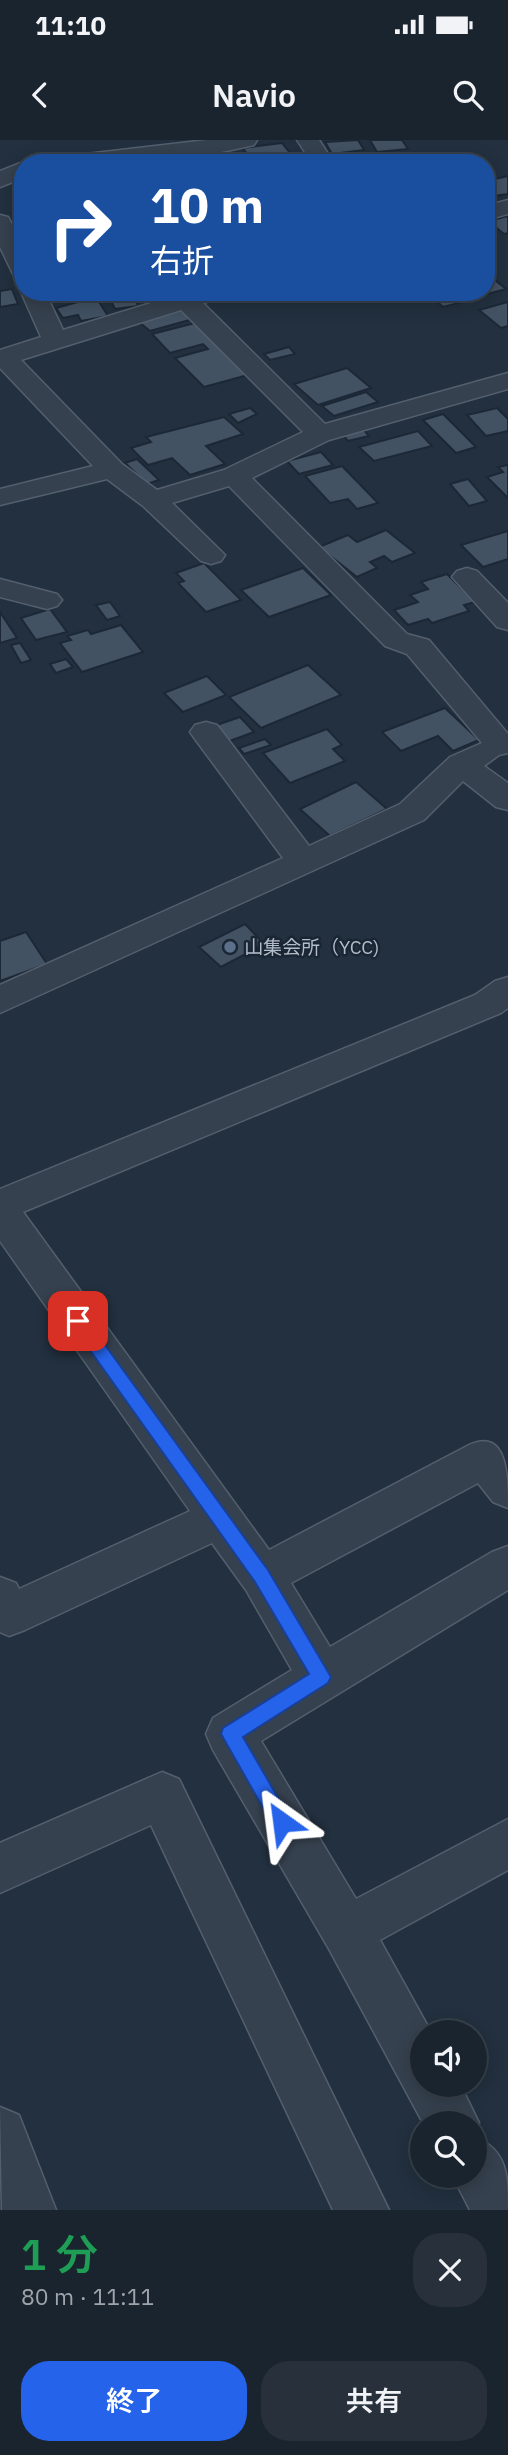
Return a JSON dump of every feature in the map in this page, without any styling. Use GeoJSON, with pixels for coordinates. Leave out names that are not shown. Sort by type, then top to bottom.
{"type":"FeatureCollection","features":[{"type":"Feature","properties":{"kind":"street"},"geometry":{"type":"LineString","coordinates":[[138,154],[246,140]]}},
{"type":"Feature","properties":{"kind":"street"},"geometry":{"type":"LineString","coordinates":[[0,222],[14,252]]}},
{"type":"Feature","properties":{"kind":"street"},"geometry":{"type":"LineString","coordinates":[[37,301],[55,340]]}},
{"type":"Feature","properties":{"kind":"street"},"geometry":{"type":"LineString","coordinates":[[211,555],[153,500],[112,470],[2,358],[186,301],[320,434]]}},
{"type":"Feature","properties":{"kind":"street"},"geometry":{"type":"LineString","coordinates":[[153,500],[234,476],[320,434],[508,381]]}},
{"type":"Feature","properties":{"kind":"street"},"geometry":{"type":"LineString","coordinates":[[0,496],[112,470]]}},
{"type":"Feature","properties":{"kind":"street"},"geometry":{"type":"LineString","coordinates":[[0,1000],[412,812],[461,764],[504,743],[418,647],[396,640],[234,476]]}},
{"type":"Feature","properties":{"kind":"street"},"geometry":{"type":"LineString","coordinates":[[467,577],[508,621]]}},
{"type":"Feature","properties":{"kind":"street"},"geometry":{"type":"LineString","coordinates":[[0,588],[47,600]]}},
{"type":"Feature","properties":{"kind":"street"},"geometry":{"type":"LineString","coordinates":[[206,732],[303,861]]}},
{"type":"Feature","properties":{"kind":"street"},"geometry":{"type":"LineString","coordinates":[[461,764],[508,799]]}},
{"type":"Feature","properties":{"kind":"street"},"geometry":{"type":"LineString","coordinates":[[322,1677],[262,1576],[218,1518],[0,1208],[475,1009],[508,990]]}},
{"type":"Feature","properties":{"kind":"street"},"geometry":{"type":"LineString","coordinates":[[262,1576],[484,1458],[508,1489]]}},
{"type":"Feature","properties":{"kind":"street"},"geometry":{"type":"LineString","coordinates":[[0,1598],[9,1615],[218,1518]]}},
{"type":"Feature","properties":{"kind":"street"},"geometry":{"type":"LineString","coordinates":[[410,2045],[347,1931],[230,1734],[508,1566]]}},
{"type":"Feature","properties":{"kind":"street"},"geometry":{"type":"LineString","coordinates":[[0,1868],[162,1796],[362,2210]]}},
{"type":"Feature","properties":{"kind":"street"},"geometry":{"type":"LineString","coordinates":[[347,1931],[508,1843]]}},
{"type":"Feature","properties":{"kind":"street"},"geometry":{"type":"LineString","coordinates":[[0,2134],[29,2210]]}},
{"type":"Feature","properties":{"kind":"street"},"geometry":{"type":"LineString","coordinates":[[487,2186],[500,2210]]}},
{"type":"Feature","properties":{"kind":"building"},"geometry":{"type":"Polygon","coordinates":[[[358,140],[364,150],[332,154],[325,142],[358,140]]]}},
{"type":"Feature","properties":{"kind":"building"},"geometry":{"type":"Polygon","coordinates":[[[370,140],[402,140],[408,149],[377,152],[370,140]]]}},
{"type":"Feature","properties":{"kind":"building"},"geometry":{"type":"Polygon","coordinates":[[[282,143],[290,153],[247,154],[243,148],[282,143]]]}},
{"type":"Feature","properties":{"kind":"building"},"geometry":{"type":"Polygon","coordinates":[[[508,176],[508,194],[495,196],[495,179],[508,176]]]}},
{"type":"Feature","properties":{"kind":"building"},"geometry":{"type":"Polygon","coordinates":[[[508,216],[508,233],[504,234],[495,227],[495,219],[508,216]]]}},
{"type":"Feature","properties":{"kind":"building"},"geometry":{"type":"Polygon","coordinates":[[[495,280],[506,289],[495,292],[495,280]]]}},
{"type":"Feature","properties":{"kind":"building"},"geometry":{"type":"Polygon","coordinates":[[[12,289],[14,301],[18,304],[0,307],[0,291],[12,289]]]}},
{"type":"Feature","properties":{"kind":"building"},"geometry":{"type":"Polygon","coordinates":[[[81,301],[99,301],[108,316],[81,321],[78,315],[63,318],[56,308],[81,301]]]}},
{"type":"Feature","properties":{"kind":"building"},"geometry":{"type":"Polygon","coordinates":[[[111,301],[136,301],[138,306],[115,309],[111,301]]]}},
{"type":"Feature","properties":{"kind":"building"},"geometry":{"type":"Polygon","coordinates":[[[436,301],[463,302],[443,307],[436,301]]]}},
{"type":"Feature","properties":{"kind":"building"},"geometry":{"type":"Polygon","coordinates":[[[508,302],[508,326],[501,328],[479,310],[508,302]]]}},
{"type":"Feature","properties":{"kind":"building"},"geometry":{"type":"Polygon","coordinates":[[[182,309],[193,319],[150,331],[139,322],[182,309]]]}},
{"type":"Feature","properties":{"kind":"building"},"geometry":{"type":"Polygon","coordinates":[[[195,323],[248,375],[204,387],[175,358],[208,349],[203,344],[170,353],[152,334],[195,323]]]}},
{"type":"Feature","properties":{"kind":"building"},"geometry":{"type":"Polygon","coordinates":[[[289,347],[295,354],[270,360],[264,354],[289,347]]]}},
{"type":"Feature","properties":{"kind":"building"},"geometry":{"type":"Polygon","coordinates":[[[347,368],[371,388],[318,405],[294,384],[347,368]]]}},
{"type":"Feature","properties":{"kind":"building"},"geometry":{"type":"Polygon","coordinates":[[[366,392],[378,402],[334,416],[322,406],[366,392]]]}},
{"type":"Feature","properties":{"kind":"building"},"geometry":{"type":"Polygon","coordinates":[[[250,408],[257,414],[238,423],[229,414],[250,408]]]}},
{"type":"Feature","properties":{"kind":"building"},"geometry":{"type":"Polygon","coordinates":[[[497,408],[508,419],[508,431],[486,436],[467,415],[497,408]]]}},
{"type":"Feature","properties":{"kind":"building"},"geometry":{"type":"Polygon","coordinates":[[[443,414],[476,447],[456,453],[423,420],[443,414]]]}},
{"type":"Feature","properties":{"kind":"building"},"geometry":{"type":"Polygon","coordinates":[[[224,417],[243,434],[206,446],[225,464],[190,475],[172,458],[148,465],[131,448],[151,442],[146,437],[224,417]]]}},
{"type":"Feature","properties":{"kind":"building"},"geometry":{"type":"Polygon","coordinates":[[[364,430],[369,436],[348,441],[343,435],[364,430]]]}},
{"type":"Feature","properties":{"kind":"building"},"geometry":{"type":"Polygon","coordinates":[[[418,431],[432,446],[374,461],[359,447],[418,431]]]}},
{"type":"Feature","properties":{"kind":"building"},"geometry":{"type":"Polygon","coordinates":[[[321,452],[333,465],[299,474],[287,461],[321,452]]]}},
{"type":"Feature","properties":{"kind":"building"},"geometry":{"type":"Polygon","coordinates":[[[137,459],[159,480],[147,484],[125,463],[137,459]]]}},
{"type":"Feature","properties":{"kind":"building"},"geometry":{"type":"Polygon","coordinates":[[[508,465],[508,498],[487,477],[503,472],[498,467],[508,465]]]}},
{"type":"Feature","properties":{"kind":"building"},"geometry":{"type":"Polygon","coordinates":[[[342,466],[378,503],[357,509],[348,499],[330,503],[305,476],[342,466]]]}},
{"type":"Feature","properties":{"kind":"building"},"geometry":{"type":"Polygon","coordinates":[[[468,479],[487,501],[469,506],[450,484],[468,479]]]}},
{"type":"Feature","properties":{"kind":"building"},"geometry":{"type":"Polygon","coordinates":[[[386,530],[415,553],[392,562],[384,556],[370,562],[377,568],[357,577],[319,547],[348,535],[357,542],[386,530]]]}},
{"type":"Feature","properties":{"kind":"building"},"geometry":{"type":"Polygon","coordinates":[[[508,531],[508,559],[483,567],[461,545],[508,531]]]}},
{"type":"Feature","properties":{"kind":"building"},"geometry":{"type":"Polygon","coordinates":[[[204,563],[241,600],[206,612],[178,583],[184,581],[176,573],[204,563]]]}},
{"type":"Feature","properties":{"kind":"building"},"geometry":{"type":"Polygon","coordinates":[[[303,568],[331,595],[269,617],[241,590],[303,568]]]}},
{"type":"Feature","properties":{"kind":"building"},"geometry":{"type":"Polygon","coordinates":[[[447,574],[475,602],[464,605],[469,611],[432,623],[428,619],[408,625],[394,610],[418,602],[410,595],[428,589],[421,582],[447,574]]]}},
{"type":"Feature","properties":{"kind":"building"},"geometry":{"type":"Polygon","coordinates":[[[110,602],[120,616],[107,620],[96,605],[110,602]]]}},
{"type":"Feature","properties":{"kind":"building"},"geometry":{"type":"Polygon","coordinates":[[[50,609],[67,632],[36,640],[21,618],[50,609]]]}},
{"type":"Feature","properties":{"kind":"building"},"geometry":{"type":"Polygon","coordinates":[[[0,612],[17,638],[0,643],[0,612]]]}},
{"type":"Feature","properties":{"kind":"building"},"geometry":{"type":"Polygon","coordinates":[[[121,625],[143,652],[82,672],[60,643],[71,640],[67,636],[88,630],[91,634],[121,625]]]}},
{"type":"Feature","properties":{"kind":"building"},"geometry":{"type":"Polygon","coordinates":[[[20,643],[31,660],[21,663],[11,645],[20,643]]]}},
{"type":"Feature","properties":{"kind":"building"},"geometry":{"type":"Polygon","coordinates":[[[66,659],[73,667],[56,673],[50,664],[66,659]]]}},
{"type":"Feature","properties":{"kind":"building"},"geometry":{"type":"Polygon","coordinates":[[[308,665],[341,695],[261,728],[229,697],[308,665]]]}},
{"type":"Feature","properties":{"kind":"building"},"geometry":{"type":"Polygon","coordinates":[[[207,676],[226,695],[183,712],[164,693],[207,676]]]}},
{"type":"Feature","properties":{"kind":"building"},"geometry":{"type":"Polygon","coordinates":[[[445,708],[479,740],[453,751],[438,736],[401,751],[382,732],[445,708]]]}},
{"type":"Feature","properties":{"kind":"building"},"geometry":{"type":"Polygon","coordinates":[[[240,717],[254,732],[227,742],[214,726],[240,717]]]}},
{"type":"Feature","properties":{"kind":"building"},"geometry":{"type":"Polygon","coordinates":[[[327,729],[342,745],[333,749],[345,761],[290,783],[263,753],[327,729]]]}},
{"type":"Feature","properties":{"kind":"building"},"geometry":{"type":"Polygon","coordinates":[[[265,739],[271,745],[244,754],[239,748],[265,739]]]}},
{"type":"Feature","properties":{"kind":"building"},"geometry":{"type":"Polygon","coordinates":[[[356,782],[387,809],[330,836],[300,809],[356,782]]]}},
{"type":"Feature","properties":{"kind":"building"},"geometry":{"type":"Polygon","coordinates":[[[245,924],[264,944],[221,967],[199,947],[245,924]]]}},
{"type":"Feature","properties":{"kind":"building"},"geometry":{"type":"Polygon","coordinates":[[[26,932],[47,964],[0,981],[0,941],[26,932]]]}},
{"type":"Feature","properties":{"kind":"place","name":"山集会所（YCC)"},"geometry":{"type":"Point","coordinates":[230,947]}},
{"type":"Feature","properties":{"kind":"route"},"geometry":{"type":"LineString","coordinates":[[78,1321],[262,1576],[322,1677],[230,1734],[282,1822]]}}]}
